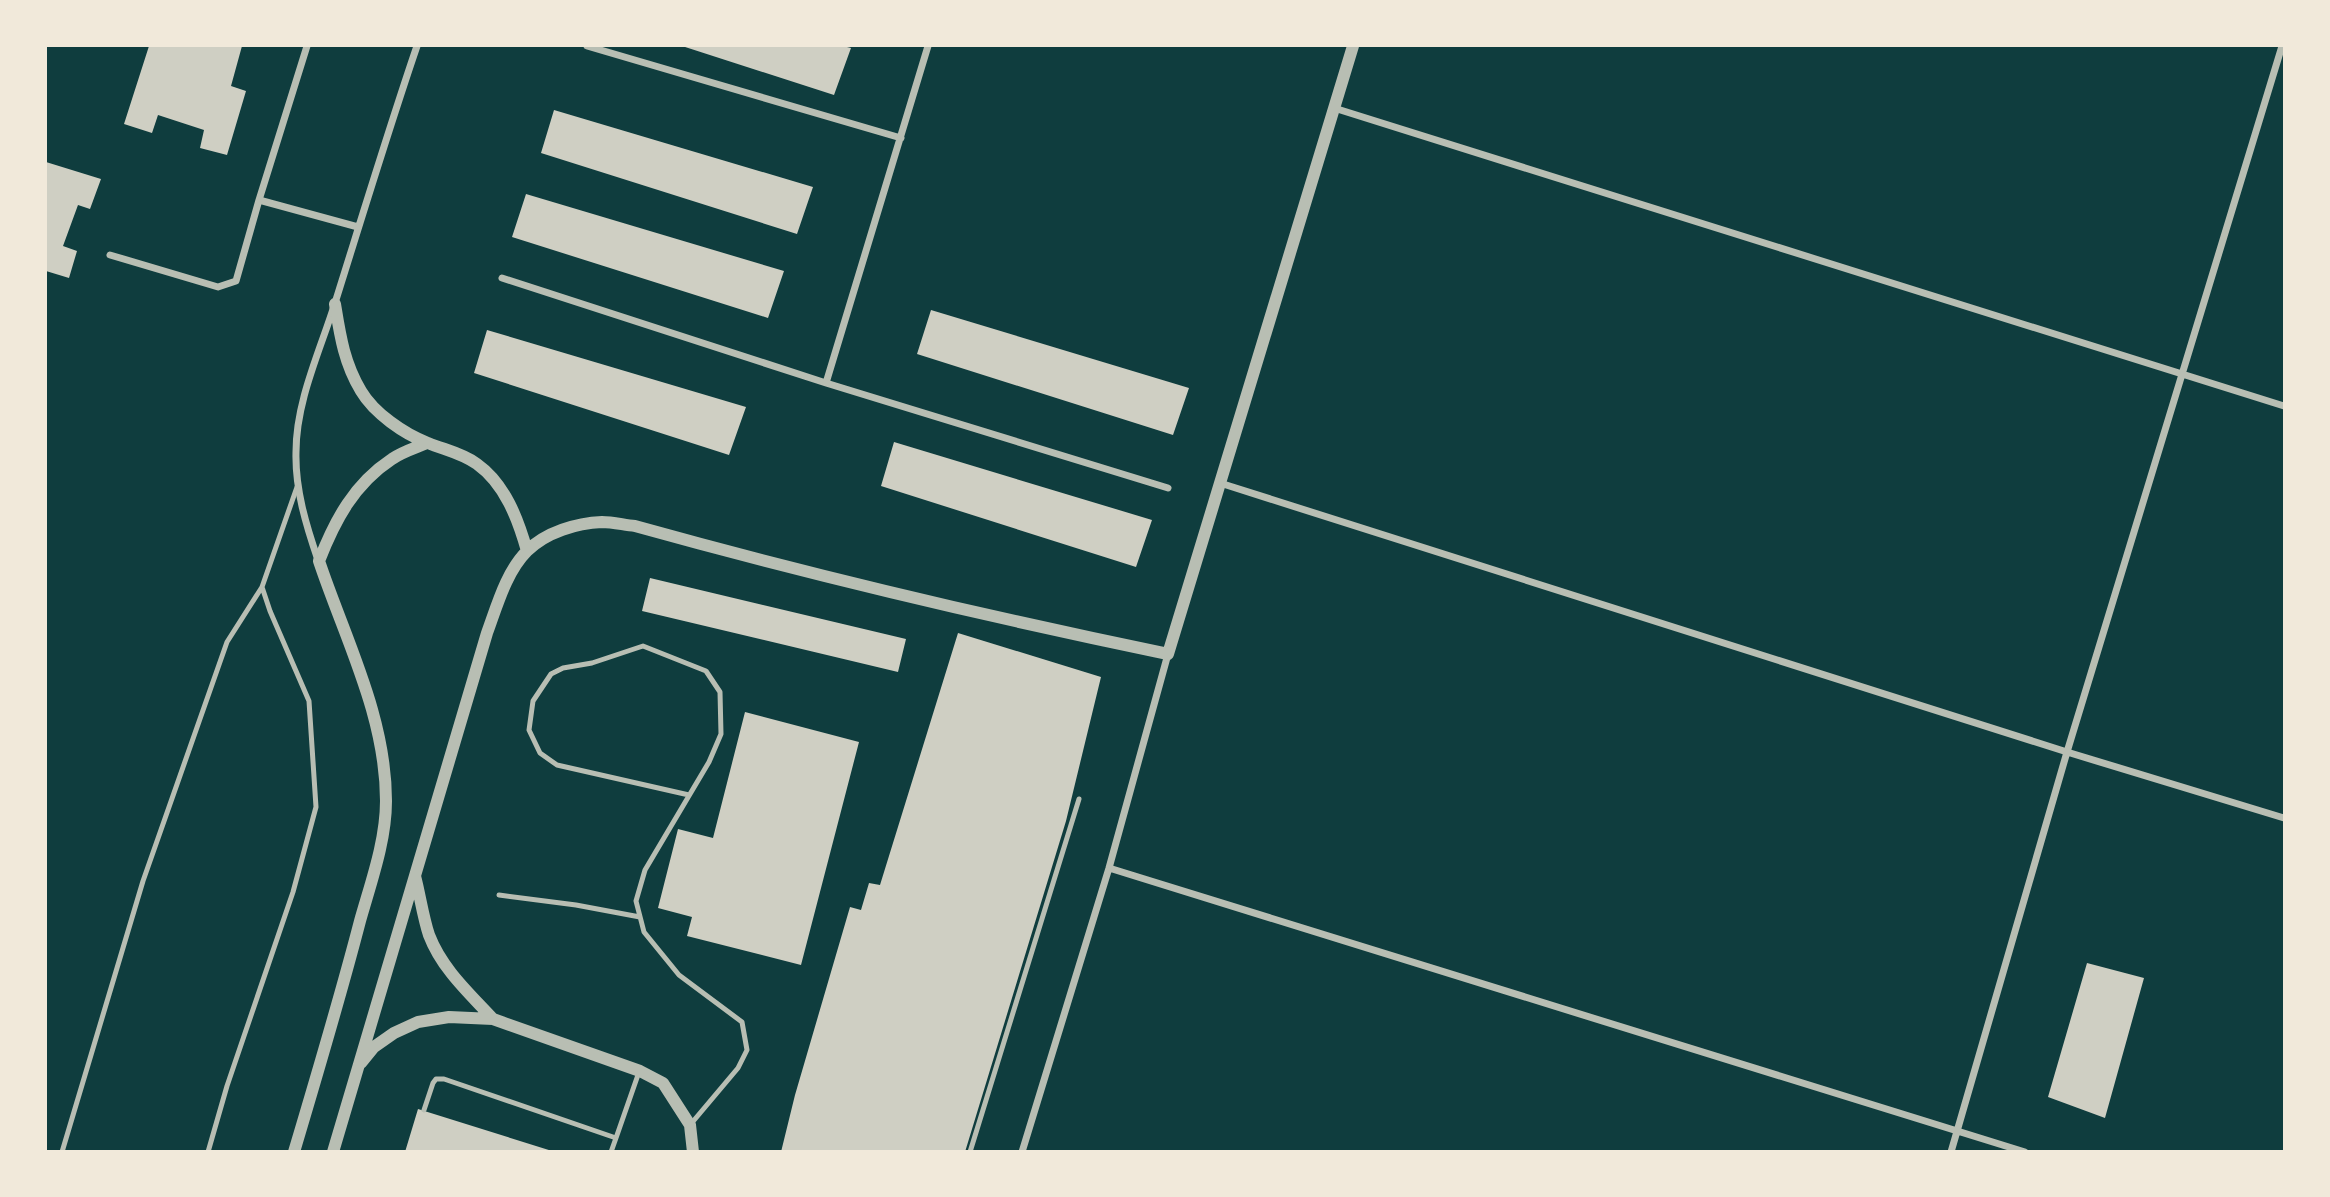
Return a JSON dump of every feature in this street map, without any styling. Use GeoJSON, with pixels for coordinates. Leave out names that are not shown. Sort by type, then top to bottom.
{"type":"FeatureCollection","features":[{"type":"Feature","properties":{"kind":"street"},"geometry":{"type":"LineString","coordinates":[[110,255],[218,287],[236,281],[307,46]]}},
{"type":"Feature","properties":{"kind":"street"},"geometry":{"type":"LineString","coordinates":[[294,1152],[333,1023],[376,862],[384,830],[386,801],[379,744],[365,685],[303,514],[296,450],[312,368],[417,46]]}},
{"type":"Feature","properties":{"kind":"street"},"geometry":{"type":"LineString","coordinates":[[587,46],[901,138]]}},
{"type":"Feature","properties":{"kind":"street"},"geometry":{"type":"LineString","coordinates":[[826,383],[928,46]]}},
{"type":"Feature","properties":{"kind":"street"},"geometry":{"type":"LineString","coordinates":[[1022,1152],[1109,868],[1168,654],[1353,46]]}},
{"type":"Feature","properties":{"kind":"street"},"geometry":{"type":"LineString","coordinates":[[1951,1152],[2067,752],[2283,46]]}},
{"type":"Feature","properties":{"kind":"street"},"geometry":{"type":"LineString","coordinates":[[1334,108],[2284,406]]}},
{"type":"Feature","properties":{"kind":"street"},"geometry":{"type":"LineString","coordinates":[[259,200],[358,227]]}},
{"type":"Feature","properties":{"kind":"street"},"geometry":{"type":"LineString","coordinates":[[502,278],[826,383],[1168,488]]}},
{"type":"Feature","properties":{"kind":"street"},"geometry":{"type":"LineString","coordinates":[[335,304],[344,359],[362,393],[384,416],[405,431],[427,443],[461,455],[493,478],[519,520],[527,551]]}},
{"type":"Feature","properties":{"kind":"street"},"geometry":{"type":"LineString","coordinates":[[319,561],[333,525],[355,492],[393,458],[427,443]]}},
{"type":"Feature","properties":{"kind":"street"},"geometry":{"type":"LineString","coordinates":[[1220,483],[2067,752],[2284,818]]}},
{"type":"Feature","properties":{"kind":"street"},"geometry":{"type":"LineString","coordinates":[[333,1152],[486,634],[511,574],[527,551],[546,537],[571,527],[604,522],[635,526],[872,589],[1020,624],[1168,654]]}},
{"type":"Feature","properties":{"kind":"street"},"geometry":{"type":"LineString","coordinates":[[1109,868],[2025,1152]]}},
{"type":"Feature","properties":{"kind":"street"},"geometry":{"type":"LineString","coordinates":[[415,875],[429,935],[442,961],[455,979],[493,1019]]}},
{"type":"Feature","properties":{"kind":"street"},"geometry":{"type":"LineString","coordinates":[[357,1068],[374,1047],[394,1033],[418,1022],[449,1017],[493,1019],[640,1071],[663,1083],[690,1125],[693,1152]]}},
{"type":"Feature","properties":{"kind":"lane"},"geometry":{"type":"LineString","coordinates":[[62,1152],[143,881],[227,642],[262,587],[298,484]]}},
{"type":"Feature","properties":{"kind":"lane"},"geometry":{"type":"LineString","coordinates":[[208,1152],[227,1086],[293,892],[316,807],[309,701],[262,587]]}},
{"type":"Feature","properties":{"kind":"lane"},"geometry":{"type":"LineString","coordinates":[[689,795],[557,765],[540,753],[529,730],[530,721],[533,701],[551,674],[563,668],[592,663],[643,646],[706,671],[720,692],[721,734],[709,762],[645,870],[636,901],[644,932],[679,975],[742,1022],[747,1050],[738,1068],[690,1125]]}},
{"type":"Feature","properties":{"kind":"lane"},"geometry":{"type":"LineString","coordinates":[[970,1152],[1079,799]]}},
{"type":"Feature","properties":{"kind":"lane"},"geometry":{"type":"LineString","coordinates":[[499,895],[640,917]]}},
{"type":"Feature","properties":{"kind":"lane"},"geometry":{"type":"LineString","coordinates":[[611,1152],[640,1071]]}},
{"type":"Feature","properties":{"kind":"lane"},"geometry":{"type":"LineString","coordinates":[[424,1111],[433,1083],[436,1079],[444,1079],[616,1138]]}},
{"type":"Feature","properties":{"kind":"building"},"geometry":{"type":"Polygon","coordinates":[[[149,46],[242,46],[231,86],[246,91],[227,155],[200,148],[204,130],[158,115],[152,133],[124,124],[149,46]]]}},
{"type":"Feature","properties":{"kind":"building"},"geometry":{"type":"Polygon","coordinates":[[[682,46],[843,46],[851,48],[834,95],[682,46]]]}},
{"type":"Feature","properties":{"kind":"building"},"geometry":{"type":"Polygon","coordinates":[[[554,110],[813,187],[797,234],[541,153],[554,110]]]}},
{"type":"Feature","properties":{"kind":"building"},"geometry":{"type":"Polygon","coordinates":[[[46,162],[101,179],[90,209],[78,205],[63,246],[77,251],[69,278],[46,271],[46,162]]]}},
{"type":"Feature","properties":{"kind":"building"},"geometry":{"type":"Polygon","coordinates":[[[526,194],[784,271],[768,318],[512,237],[526,194]]]}},
{"type":"Feature","properties":{"kind":"building"},"geometry":{"type":"Polygon","coordinates":[[[931,310],[1189,388],[1173,435],[917,354],[931,310]]]}},
{"type":"Feature","properties":{"kind":"building"},"geometry":{"type":"Polygon","coordinates":[[[487,330],[746,407],[729,455],[474,373],[487,330]]]}},
{"type":"Feature","properties":{"kind":"building"},"geometry":{"type":"Polygon","coordinates":[[[894,442],[1152,520],[1136,567],[881,486],[894,442]]]}},
{"type":"Feature","properties":{"kind":"building"},"geometry":{"type":"Polygon","coordinates":[[[650,578],[906,639],[898,672],[642,611],[650,578]]]}},
{"type":"Feature","properties":{"kind":"building"},"geometry":{"type":"Polygon","coordinates":[[[958,633],[1101,677],[1066,821],[965,1152],[781,1152],[850,907],[861,910],[869,883],[880,885],[958,633]]]}},
{"type":"Feature","properties":{"kind":"building"},"geometry":{"type":"Polygon","coordinates":[[[745,712],[859,742],[801,965],[687,936],[692,917],[658,908],[678,829],[713,838],[745,712]]]}},
{"type":"Feature","properties":{"kind":"building"},"geometry":{"type":"Polygon","coordinates":[[[2087,963],[2144,978],[2105,1118],[2048,1097],[2087,963]]]}},
{"type":"Feature","properties":{"kind":"building"},"geometry":{"type":"Polygon","coordinates":[[[418,1109],[552,1151],[552,1152],[405,1152],[418,1109]]]}}]}
